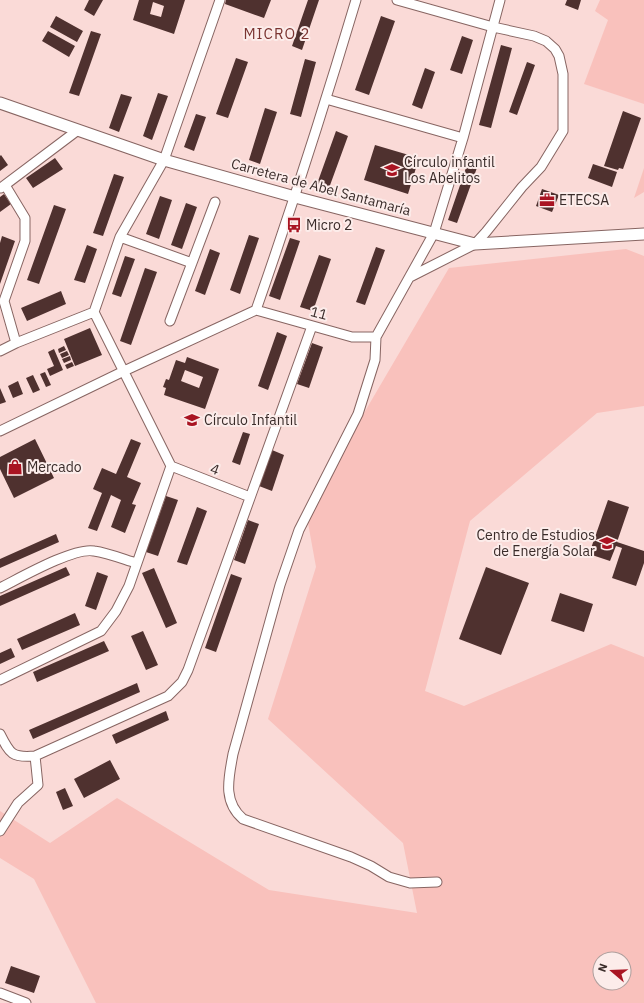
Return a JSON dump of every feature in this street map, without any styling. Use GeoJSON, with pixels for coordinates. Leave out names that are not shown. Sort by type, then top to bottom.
{"type":"FeatureCollection","features":[{"type":"Feature","properties":{"kind":"main road","name":"Carretera de Abel Santamaría"},"geometry":{"type":"LineString","coordinates":[[0,103],[164,160],[295,198],[475,244],[644,234]]}},
{"type":"Feature","properties":{"kind":"street"},"geometry":{"type":"LineString","coordinates":[[0,680],[101,631],[116,611],[129,586],[171,466],[94,312],[120,237],[164,160],[220,0]]}},
{"type":"Feature","properties":{"kind":"street"},"geometry":{"type":"LineString","coordinates":[[0,431],[124,371],[256,310],[295,198],[356,0]]}},
{"type":"Feature","properties":{"kind":"street"},"geometry":{"type":"LineString","coordinates":[[397,0],[493,27],[534,36],[546,41],[560,56],[563,74],[563,131],[541,167],[522,187],[475,244],[410,277]]}},
{"type":"Feature","properties":{"kind":"street"},"geometry":{"type":"LineString","coordinates":[[437,882],[410,883],[389,877],[371,866],[351,857],[243,819],[230,800],[228,782],[233,754],[280,585],[299,530],[358,414],[375,360],[376,337],[434,233],[463,138],[500,0]]}},
{"type":"Feature","properties":{"kind":"street"},"geometry":{"type":"LineString","coordinates":[[326,99],[463,138]]}},
{"type":"Feature","properties":{"kind":"street"},"geometry":{"type":"LineString","coordinates":[[16,343],[4,301],[25,242],[26,218],[2,187],[78,130]]}},
{"type":"Feature","properties":{"kind":"street"},"geometry":{"type":"LineString","coordinates":[[170,321],[215,202]]}},
{"type":"Feature","properties":{"kind":"street"},"geometry":{"type":"LineString","coordinates":[[120,237],[192,262]]}},
{"type":"Feature","properties":{"kind":"street","name":"11"},"geometry":{"type":"LineString","coordinates":[[256,310],[352,337],[376,337]]}},
{"type":"Feature","properties":{"kind":"street"},"geometry":{"type":"LineString","coordinates":[[0,351],[16,343],[94,312]]}},
{"type":"Feature","properties":{"kind":"street"},"geometry":{"type":"LineString","coordinates":[[0,734],[8,750],[21,757],[35,756],[168,696],[182,682],[188,670],[312,326]]}},
{"type":"Feature","properties":{"kind":"street","name":"4"},"geometry":{"type":"LineString","coordinates":[[171,466],[250,497]]}},
{"type":"Feature","properties":{"kind":"street"},"geometry":{"type":"LineString","coordinates":[[0,588],[77,552],[93,550],[136,563]]}},
{"type":"Feature","properties":{"kind":"street"},"geometry":{"type":"LineString","coordinates":[[0,831],[18,803],[38,785],[35,756]]}},
{"type":"Feature","properties":{"kind":"street"},"geometry":{"type":"LineString","coordinates":[[0,993],[26,1003]]}},
{"type":"Feature","properties":{"kind":"shaded area"},"geometry":{"type":"Polygon","coordinates":[[[600,0],[644,0],[644,104],[584,84],[608,20],[595,11],[600,0]]]}},
{"type":"Feature","properties":{"kind":"shaded area"},"geometry":{"type":"Polygon","coordinates":[[[644,168],[644,192],[634,198],[644,168]]]}},
{"type":"Feature","properties":{"kind":"shaded area"},"geometry":{"type":"Polygon","coordinates":[[[626,249],[644,256],[644,406],[597,413],[470,521],[425,691],[464,706],[611,644],[644,657],[644,1003],[96,1003],[34,879],[0,858],[0,811],[50,843],[117,798],[269,890],[417,913],[403,843],[268,719],[316,567],[306,512],[449,268],[626,249]]]}},
{"type":"Feature","properties":{"kind":"building"},"geometry":{"type":"Polygon","coordinates":[[[89,0],[103,0],[94,16],[84,10],[89,0]]]}},
{"type":"Feature","properties":{"kind":"building"},"geometry":{"type":"Polygon","coordinates":[[[139,0],[185,0],[174,34],[133,20],[139,0]],[[153,2],[150,14],[161,17],[164,6],[153,2]]]}},
{"type":"Feature","properties":{"kind":"building"},"geometry":{"type":"Polygon","coordinates":[[[226,0],[271,0],[264,18],[225,4],[226,0]]]}},
{"type":"Feature","properties":{"kind":"building"},"geometry":{"type":"Polygon","coordinates":[[[308,0],[319,0],[302,50],[292,46],[308,0]]]}},
{"type":"Feature","properties":{"kind":"building"},"geometry":{"type":"Polygon","coordinates":[[[567,0],[581,0],[578,10],[565,5],[567,0]]]}},
{"type":"Feature","properties":{"kind":"building"},"geometry":{"type":"Polygon","coordinates":[[[56,16],[83,31],[77,42],[50,27],[56,16]]]}},
{"type":"Feature","properties":{"kind":"building"},"geometry":{"type":"Polygon","coordinates":[[[381,16],[395,21],[369,95],[355,90],[381,16]]]}},
{"type":"Feature","properties":{"kind":"building"},"geometry":{"type":"Polygon","coordinates":[[[48,31],[75,46],[69,57],[42,41],[48,31]]]}},
{"type":"Feature","properties":{"kind":"building"},"geometry":{"type":"Polygon","coordinates":[[[91,31],[101,34],[79,96],[69,93],[91,31]]]}},
{"type":"Feature","properties":{"kind":"building"},"geometry":{"type":"Polygon","coordinates":[[[462,36],[473,40],[462,74],[450,70],[462,36]]]}},
{"type":"Feature","properties":{"kind":"building"},"geometry":{"type":"Polygon","coordinates":[[[501,45],[512,48],[491,128],[479,125],[501,45]]]}},
{"type":"Feature","properties":{"kind":"building"},"geometry":{"type":"Polygon","coordinates":[[[236,58],[248,62],[228,118],[216,114],[236,58]]]}},
{"type":"Feature","properties":{"kind":"building"},"geometry":{"type":"Polygon","coordinates":[[[305,59],[316,62],[301,117],[290,114],[305,59]]]}},
{"type":"Feature","properties":{"kind":"building"},"geometry":{"type":"Polygon","coordinates":[[[527,62],[535,65],[517,115],[509,112],[527,62]]]}},
{"type":"Feature","properties":{"kind":"building"},"geometry":{"type":"Polygon","coordinates":[[[425,68],[435,72],[422,109],[412,105],[425,68]]]}},
{"type":"Feature","properties":{"kind":"building"},"geometry":{"type":"Polygon","coordinates":[[[158,93],[168,96],[152,140],[143,136],[158,93]]]}},
{"type":"Feature","properties":{"kind":"building"},"geometry":{"type":"Polygon","coordinates":[[[121,94],[132,97],[119,132],[109,128],[121,94]]]}},
{"type":"Feature","properties":{"kind":"building"},"geometry":{"type":"Polygon","coordinates":[[[265,108],[277,112],[260,164],[249,160],[265,108]]]}},
{"type":"Feature","properties":{"kind":"building"},"geometry":{"type":"Polygon","coordinates":[[[623,111],[641,118],[623,169],[619,168],[618,170],[604,166],[623,111]]]}},
{"type":"Feature","properties":{"kind":"building"},"geometry":{"type":"Polygon","coordinates":[[[196,114],[206,117],[194,151],[184,147],[196,114]]]}},
{"type":"Feature","properties":{"kind":"building"},"geometry":{"type":"Polygon","coordinates":[[[336,131],[348,136],[329,188],[317,184],[336,131]]]}},
{"type":"Feature","properties":{"kind":"building"},"geometry":{"type":"Polygon","coordinates":[[[375,145],[419,158],[408,194],[364,180],[375,145]]]}},
{"type":"Feature","properties":{"kind":"building"},"geometry":{"type":"Polygon","coordinates":[[[1,155],[8,165],[0,171],[0,156],[1,155]]]}},
{"type":"Feature","properties":{"kind":"building"},"geometry":{"type":"Polygon","coordinates":[[[55,158],[63,169],[33,188],[26,178],[55,158]]]}},
{"type":"Feature","properties":{"kind":"building"},"geometry":{"type":"Polygon","coordinates":[[[468,162],[478,165],[457,223],[448,220],[468,162]]]}},
{"type":"Feature","properties":{"kind":"building"},"geometry":{"type":"Polygon","coordinates":[[[593,164],[617,172],[612,187],[588,178],[593,164]]]}},
{"type":"Feature","properties":{"kind":"building"},"geometry":{"type":"Polygon","coordinates":[[[114,174],[124,177],[103,236],[93,233],[114,174]]]}},
{"type":"Feature","properties":{"kind":"building","name":"ETECSA"},"geometry":{"type":"Polygon","coordinates":[[[542,189],[559,195],[552,212],[536,206],[542,189]]]}},
{"type":"Feature","properties":{"kind":"building"},"geometry":{"type":"Polygon","coordinates":[[[4,194],[11,204],[0,212],[0,197],[4,194]]]}},
{"type":"Feature","properties":{"kind":"building"},"geometry":{"type":"Polygon","coordinates":[[[160,196],[172,200],[159,239],[146,234],[160,196]]]}},
{"type":"Feature","properties":{"kind":"building"},"geometry":{"type":"Polygon","coordinates":[[[186,203],[197,207],[182,249],[171,245],[186,203]]]}},
{"type":"Feature","properties":{"kind":"building"},"geometry":{"type":"Polygon","coordinates":[[[54,205],[66,209],[39,284],[27,280],[54,205]]]}},
{"type":"Feature","properties":{"kind":"building"},"geometry":{"type":"Polygon","coordinates":[[[249,235],[259,238],[240,294],[230,290],[249,235]]]}},
{"type":"Feature","properties":{"kind":"building"},"geometry":{"type":"Polygon","coordinates":[[[2,236],[15,241],[0,284],[0,243],[2,236]]]}},
{"type":"Feature","properties":{"kind":"building"},"geometry":{"type":"Polygon","coordinates":[[[290,238],[300,241],[280,300],[269,296],[290,238]]]}},
{"type":"Feature","properties":{"kind":"building"},"geometry":{"type":"Polygon","coordinates":[[[87,245],[97,249],[85,283],[74,280],[87,245]]]}},
{"type":"Feature","properties":{"kind":"building"},"geometry":{"type":"Polygon","coordinates":[[[376,247],[385,250],[365,305],[356,302],[376,247]]]}},
{"type":"Feature","properties":{"kind":"building"},"geometry":{"type":"Polygon","coordinates":[[[210,249],[220,253],[205,295],[195,291],[210,249]]]}},
{"type":"Feature","properties":{"kind":"building"},"geometry":{"type":"Polygon","coordinates":[[[319,255],[331,259],[313,311],[300,307],[319,255]]]}},
{"type":"Feature","properties":{"kind":"building"},"geometry":{"type":"Polygon","coordinates":[[[125,256],[135,259],[121,297],[112,294],[125,256]]]}},
{"type":"Feature","properties":{"kind":"building"},"geometry":{"type":"Polygon","coordinates":[[[145,268],[157,272],[131,345],[120,341],[145,268]]]}},
{"type":"Feature","properties":{"kind":"building"},"geometry":{"type":"Polygon","coordinates":[[[61,291],[66,304],[27,321],[21,308],[61,291]]]}},
{"type":"Feature","properties":{"kind":"building"},"geometry":{"type":"Polygon","coordinates":[[[90,328],[102,355],[75,366],[64,339],[90,328]]]}},
{"type":"Feature","properties":{"kind":"building"},"geometry":{"type":"Polygon","coordinates":[[[277,332],[287,336],[268,390],[258,386],[277,332]]]}},
{"type":"Feature","properties":{"kind":"building"},"geometry":{"type":"Polygon","coordinates":[[[312,343],[323,347],[309,388],[297,384],[312,343]]]}},
{"type":"Feature","properties":{"kind":"building"},"geometry":{"type":"Polygon","coordinates":[[[64,346],[66,350],[59,353],[58,349],[64,346]]]}},
{"type":"Feature","properties":{"kind":"building"},"geometry":{"type":"Polygon","coordinates":[[[54,349],[63,370],[50,376],[47,369],[54,366],[48,352],[54,349]]]}},
{"type":"Feature","properties":{"kind":"building"},"geometry":{"type":"Polygon","coordinates":[[[67,351],[69,355],[62,358],[60,354],[67,351]]]}},
{"type":"Feature","properties":{"kind":"building"},"geometry":{"type":"Polygon","coordinates":[[[70,356],[71,360],[64,363],[62,359],[70,356]]]}},
{"type":"Feature","properties":{"kind":"building"},"geometry":{"type":"Polygon","coordinates":[[[187,357],[219,369],[205,409],[164,395],[166,388],[163,387],[166,379],[169,380],[176,360],[185,363],[187,357]],[[185,370],[181,381],[199,388],[203,377],[185,370]]]}},
{"type":"Feature","properties":{"kind":"building"},"geometry":{"type":"Polygon","coordinates":[[[72,362],[74,366],[67,369],[65,365],[72,362]]]}},
{"type":"Feature","properties":{"kind":"building"},"geometry":{"type":"Polygon","coordinates":[[[45,372],[51,385],[46,387],[40,374],[45,372]]]}},
{"type":"Feature","properties":{"kind":"building"},"geometry":{"type":"Polygon","coordinates":[[[33,375],[40,390],[33,393],[26,378],[33,375]]]}},
{"type":"Feature","properties":{"kind":"building"},"geometry":{"type":"Polygon","coordinates":[[[18,381],[23,394],[13,398],[8,386],[18,381]]]}},
{"type":"Feature","properties":{"kind":"building"},"geometry":{"type":"Polygon","coordinates":[[[0,388],[6,402],[0,404],[0,388]]]}},
{"type":"Feature","properties":{"kind":"building"},"geometry":{"type":"Polygon","coordinates":[[[243,432],[250,434],[240,465],[232,462],[243,432]]]}},
{"type":"Feature","properties":{"kind":"building"},"geometry":{"type":"Polygon","coordinates":[[[35,439],[54,478],[14,498],[0,469],[0,457],[35,439]]]}},
{"type":"Feature","properties":{"kind":"building"},"geometry":{"type":"Polygon","coordinates":[[[131,439],[141,443],[127,477],[141,483],[132,504],[136,505],[125,533],[111,527],[121,500],[111,495],[97,531],[88,528],[102,493],[93,489],[102,468],[116,474],[131,439]]]}},
{"type":"Feature","properties":{"kind":"building"},"geometry":{"type":"Polygon","coordinates":[[[272,450],[284,455],[272,491],[259,486],[272,450]]]}},
{"type":"Feature","properties":{"kind":"building"},"geometry":{"type":"Polygon","coordinates":[[[166,496],[178,500],[158,556],[146,552],[166,496]]]}},
{"type":"Feature","properties":{"kind":"building","name":"Centro de Estudios de Energía Solar"},"geometry":{"type":"Polygon","coordinates":[[[608,500],[629,507],[617,542],[644,551],[644,563],[636,586],[612,578],[622,548],[616,546],[610,561],[589,554],[608,500]]]}},
{"type":"Feature","properties":{"kind":"building"},"geometry":{"type":"Polygon","coordinates":[[[197,507],[207,511],[187,565],[177,562],[197,507]]]}},
{"type":"Feature","properties":{"kind":"building"},"geometry":{"type":"Polygon","coordinates":[[[248,520],[259,524],[245,564],[234,560],[248,520]]]}},
{"type":"Feature","properties":{"kind":"building"},"geometry":{"type":"Polygon","coordinates":[[[56,534],[59,542],[0,568],[0,559],[56,534]]]}},
{"type":"Feature","properties":{"kind":"building"},"geometry":{"type":"Polygon","coordinates":[[[66,567],[70,575],[0,606],[0,596],[66,567]]]}},
{"type":"Feature","properties":{"kind":"building"},"geometry":{"type":"Polygon","coordinates":[[[486,567],[529,583],[501,655],[459,639],[486,567]]]}},
{"type":"Feature","properties":{"kind":"building"},"geometry":{"type":"Polygon","coordinates":[[[154,568],[177,623],[166,628],[142,573],[154,568]]]}},
{"type":"Feature","properties":{"kind":"building"},"geometry":{"type":"Polygon","coordinates":[[[97,572],[108,576],[96,610],[85,606],[97,572]]]}},
{"type":"Feature","properties":{"kind":"building"},"geometry":{"type":"Polygon","coordinates":[[[231,574],[242,578],[216,652],[205,648],[231,574]]]}},
{"type":"Feature","properties":{"kind":"building"},"geometry":{"type":"Polygon","coordinates":[[[560,593],[593,604],[584,632],[551,621],[560,593]]]}},
{"type":"Feature","properties":{"kind":"building"},"geometry":{"type":"Polygon","coordinates":[[[75,613],[80,625],[22,650],[17,639],[75,613]]]}},
{"type":"Feature","properties":{"kind":"building"},"geometry":{"type":"Polygon","coordinates":[[[143,631],[158,665],[146,670],[131,636],[143,631]]]}},
{"type":"Feature","properties":{"kind":"building"},"geometry":{"type":"Polygon","coordinates":[[[104,641],[109,651],[37,682],[33,672],[104,641]]]}},
{"type":"Feature","properties":{"kind":"building"},"geometry":{"type":"Polygon","coordinates":[[[11,648],[15,657],[0,664],[0,653],[11,648]]]}},
{"type":"Feature","properties":{"kind":"building"},"geometry":{"type":"Polygon","coordinates":[[[137,683],[140,692],[33,739],[29,730],[137,683]]]}},
{"type":"Feature","properties":{"kind":"building"},"geometry":{"type":"Polygon","coordinates":[[[166,711],[169,720],[116,744],[112,735],[166,711]]]}},
{"type":"Feature","properties":{"kind":"building"},"geometry":{"type":"Polygon","coordinates":[[[110,760],[120,779],[84,798],[74,779],[110,760]]]}},
{"type":"Feature","properties":{"kind":"building"},"geometry":{"type":"Polygon","coordinates":[[[65,788],[73,806],[63,810],[56,792],[65,788]]]}},
{"type":"Feature","properties":{"kind":"building"},"geometry":{"type":"Polygon","coordinates":[[[11,966],[40,976],[34,993],[5,983],[11,966]]]}},
{"type":"Feature","properties":{"kind":"place","name":"Círculo infantil Los Abelitos"},"geometry":{"type":"Point","coordinates":[392,170]}},
{"type":"Feature","properties":{"kind":"place","name":"ETECSA"},"geometry":{"type":"Point","coordinates":[547,200]}},
{"type":"Feature","properties":{"kind":"place","name":"Micro 2"},"geometry":{"type":"Point","coordinates":[294,225]}},
{"type":"Feature","properties":{"kind":"place","name":"Círculo Infantil"},"geometry":{"type":"Point","coordinates":[192,420]}},
{"type":"Feature","properties":{"kind":"place","name":"Mercado"},"geometry":{"type":"Point","coordinates":[15,467]}},
{"type":"Feature","properties":{"kind":"place","name":"Centro de Estudios de Energía Solar"},"geometry":{"type":"Point","coordinates":[607,543]}},
{"type":"Feature","properties":{"kind":"district","name":"MICRO 2"},"geometry":{"type":"Point","coordinates":[277,34]}}]}
